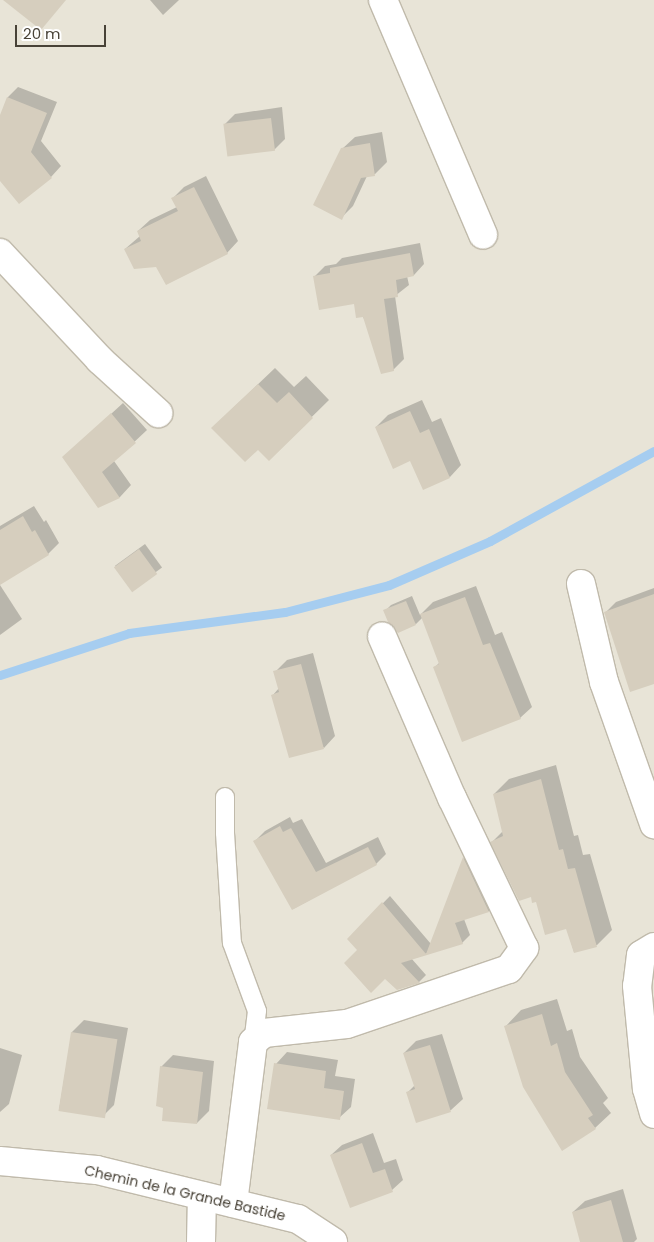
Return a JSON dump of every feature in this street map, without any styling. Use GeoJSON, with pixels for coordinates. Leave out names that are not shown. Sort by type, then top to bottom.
{"type":"FeatureCollection","features":[{"type":"Feature","properties":{"kind":"street"},"geometry":{"type":"LineString","coordinates":[[383,0],[483,235]]}},
{"type":"Feature","properties":{"kind":"street"},"geometry":{"type":"LineString","coordinates":[[0,253],[100,360],[158,413]]}},
{"type":"Feature","properties":{"kind":"street"},"geometry":{"type":"LineString","coordinates":[[580,584],[604,682],[654,824]]}},
{"type":"Feature","properties":{"kind":"street"},"geometry":{"type":"LineString","coordinates":[[233,1203],[253,1042],[264,1033],[347,1024],[509,968],[524,948],[452,798],[382,636]]}},
{"type":"Feature","properties":{"kind":"street"},"geometry":{"type":"LineString","coordinates":[[654,947],[641,955],[637,986],[646,1089],[654,1114]]}},
{"type":"Feature","properties":{"kind":"street","name":"Chemin de la Grande Bastide"},"geometry":{"type":"LineString","coordinates":[[0,1161],[96,1170],[233,1203],[298,1219],[333,1242]]}},
{"type":"Feature","properties":{"kind":"street"},"geometry":{"type":"LineString","coordinates":[[196,1240],[202,1196]]}},
{"type":"Feature","properties":{"kind":"lane"},"geometry":{"type":"LineString","coordinates":[[225,797],[225,834],[232,943],[257,1011],[253,1042]]}},
{"type":"Feature","properties":{"kind":"shaded area"},"geometry":{"type":"Polygon","coordinates":[[[0,0],[654,0],[654,1242],[0,1242],[0,0]]]}},
{"type":"Feature","properties":{"kind":"building"},"geometry":{"type":"Polygon","coordinates":[[[3,0],[66,0],[41,30],[3,0]]]}},
{"type":"Feature","properties":{"kind":"building"},"geometry":{"type":"Polygon","coordinates":[[[7,97],[47,113],[31,152],[52,178],[19,204],[0,181],[0,115],[7,97]]]}},
{"type":"Feature","properties":{"kind":"building"},"geometry":{"type":"Polygon","coordinates":[[[271,118],[275,151],[227,157],[223,124],[271,118]]]}},
{"type":"Feature","properties":{"kind":"building"},"geometry":{"type":"Polygon","coordinates":[[[370,143],[375,176],[361,178],[342,220],[313,205],[341,148],[370,143]]]}},
{"type":"Feature","properties":{"kind":"building"},"geometry":{"type":"Polygon","coordinates":[[[194,187],[228,254],[166,285],[156,267],[134,269],[124,249],[141,241],[137,231],[178,211],[171,198],[194,187]]]}},
{"type":"Feature","properties":{"kind":"building"},"geometry":{"type":"Polygon","coordinates":[[[410,253],[414,276],[396,280],[398,297],[384,299],[394,371],[381,374],[363,317],[356,318],[354,304],[319,310],[313,276],[330,273],[330,268],[410,253]]]}},
{"type":"Feature","properties":{"kind":"building"},"geometry":{"type":"Polygon","coordinates":[[[258,384],[277,403],[289,392],[313,418],[269,461],[258,450],[245,462],[211,428],[258,384]]]}},
{"type":"Feature","properties":{"kind":"building"},"geometry":{"type":"Polygon","coordinates":[[[410,411],[420,433],[429,429],[450,478],[423,490],[410,461],[393,469],[375,427],[410,411]]]}},
{"type":"Feature","properties":{"kind":"building"},"geometry":{"type":"Polygon","coordinates":[[[111,413],[136,443],[102,472],[120,498],[98,508],[62,457],[111,413]]]}},
{"type":"Feature","properties":{"kind":"building"},"geometry":{"type":"Polygon","coordinates":[[[23,516],[32,532],[35,530],[49,555],[0,585],[0,530],[23,516]]]}},
{"type":"Feature","properties":{"kind":"building"},"geometry":{"type":"Polygon","coordinates":[[[139,549],[157,574],[132,592],[114,567],[139,549]]]}},
{"type":"Feature","properties":{"kind":"building"},"geometry":{"type":"Polygon","coordinates":[[[654,594],[654,684],[630,692],[604,612],[654,594]]]}},
{"type":"Feature","properties":{"kind":"building"},"geometry":{"type":"Polygon","coordinates":[[[465,597],[483,645],[490,643],[521,719],[462,742],[433,667],[439,664],[420,614],[465,597]]]}},
{"type":"Feature","properties":{"kind":"building"},"geometry":{"type":"Polygon","coordinates":[[[406,601],[416,625],[398,633],[388,622],[383,610],[406,601]]]}},
{"type":"Feature","properties":{"kind":"building"},"geometry":{"type":"Polygon","coordinates":[[[301,664],[324,749],[289,758],[271,695],[279,692],[273,671],[301,664]]]}},
{"type":"Feature","properties":{"kind":"building"},"geometry":{"type":"Polygon","coordinates":[[[541,779],[559,850],[563,849],[568,869],[575,868],[597,947],[574,953],[566,929],[545,935],[536,902],[532,903],[531,897],[519,901],[490,842],[503,836],[493,794],[541,779]]]}},
{"type":"Feature","properties":{"kind":"building"},"geometry":{"type":"Polygon","coordinates":[[[280,826],[283,832],[291,828],[316,872],[368,847],[377,865],[292,910],[253,841],[280,826]]]}},
{"type":"Feature","properties":{"kind":"building"},"geometry":{"type":"Polygon","coordinates":[[[463,857],[489,912],[455,923],[463,944],[401,963],[420,983],[397,990],[385,979],[371,993],[344,963],[357,950],[347,939],[382,902],[426,954],[463,857]]]}},
{"type":"Feature","properties":{"kind":"building"},"geometry":{"type":"Polygon","coordinates":[[[542,1014],[551,1046],[557,1043],[565,1072],[593,1115],[588,1118],[596,1129],[562,1151],[523,1087],[504,1026],[542,1014]]]}},
{"type":"Feature","properties":{"kind":"building"},"geometry":{"type":"Polygon","coordinates":[[[71,1032],[117,1039],[105,1118],[58,1111],[71,1032]]]}},
{"type":"Feature","properties":{"kind":"building"},"geometry":{"type":"Polygon","coordinates":[[[430,1045],[451,1112],[416,1123],[406,1092],[415,1089],[403,1053],[430,1045]]]}},
{"type":"Feature","properties":{"kind":"building"},"geometry":{"type":"Polygon","coordinates":[[[274,1063],[326,1071],[324,1088],[344,1091],[340,1120],[267,1109],[274,1063]]]}},
{"type":"Feature","properties":{"kind":"building"},"geometry":{"type":"Polygon","coordinates":[[[160,1066],[203,1072],[197,1124],[162,1121],[163,1108],[156,1106],[160,1066]]]}},
{"type":"Feature","properties":{"kind":"building"},"geometry":{"type":"Polygon","coordinates":[[[362,1143],[373,1173],[385,1169],[393,1192],[350,1208],[330,1155],[362,1143]]]}},
{"type":"Feature","properties":{"kind":"building"},"geometry":{"type":"Polygon","coordinates":[[[611,1200],[623,1242],[580,1242],[572,1212],[611,1200]]]}},
{"type":"Feature","properties":{"kind":"waterway"},"geometry":{"type":"LineString","coordinates":[[0,675],[129,633],[285,612],[389,585],[490,541],[654,451]]}}]}
